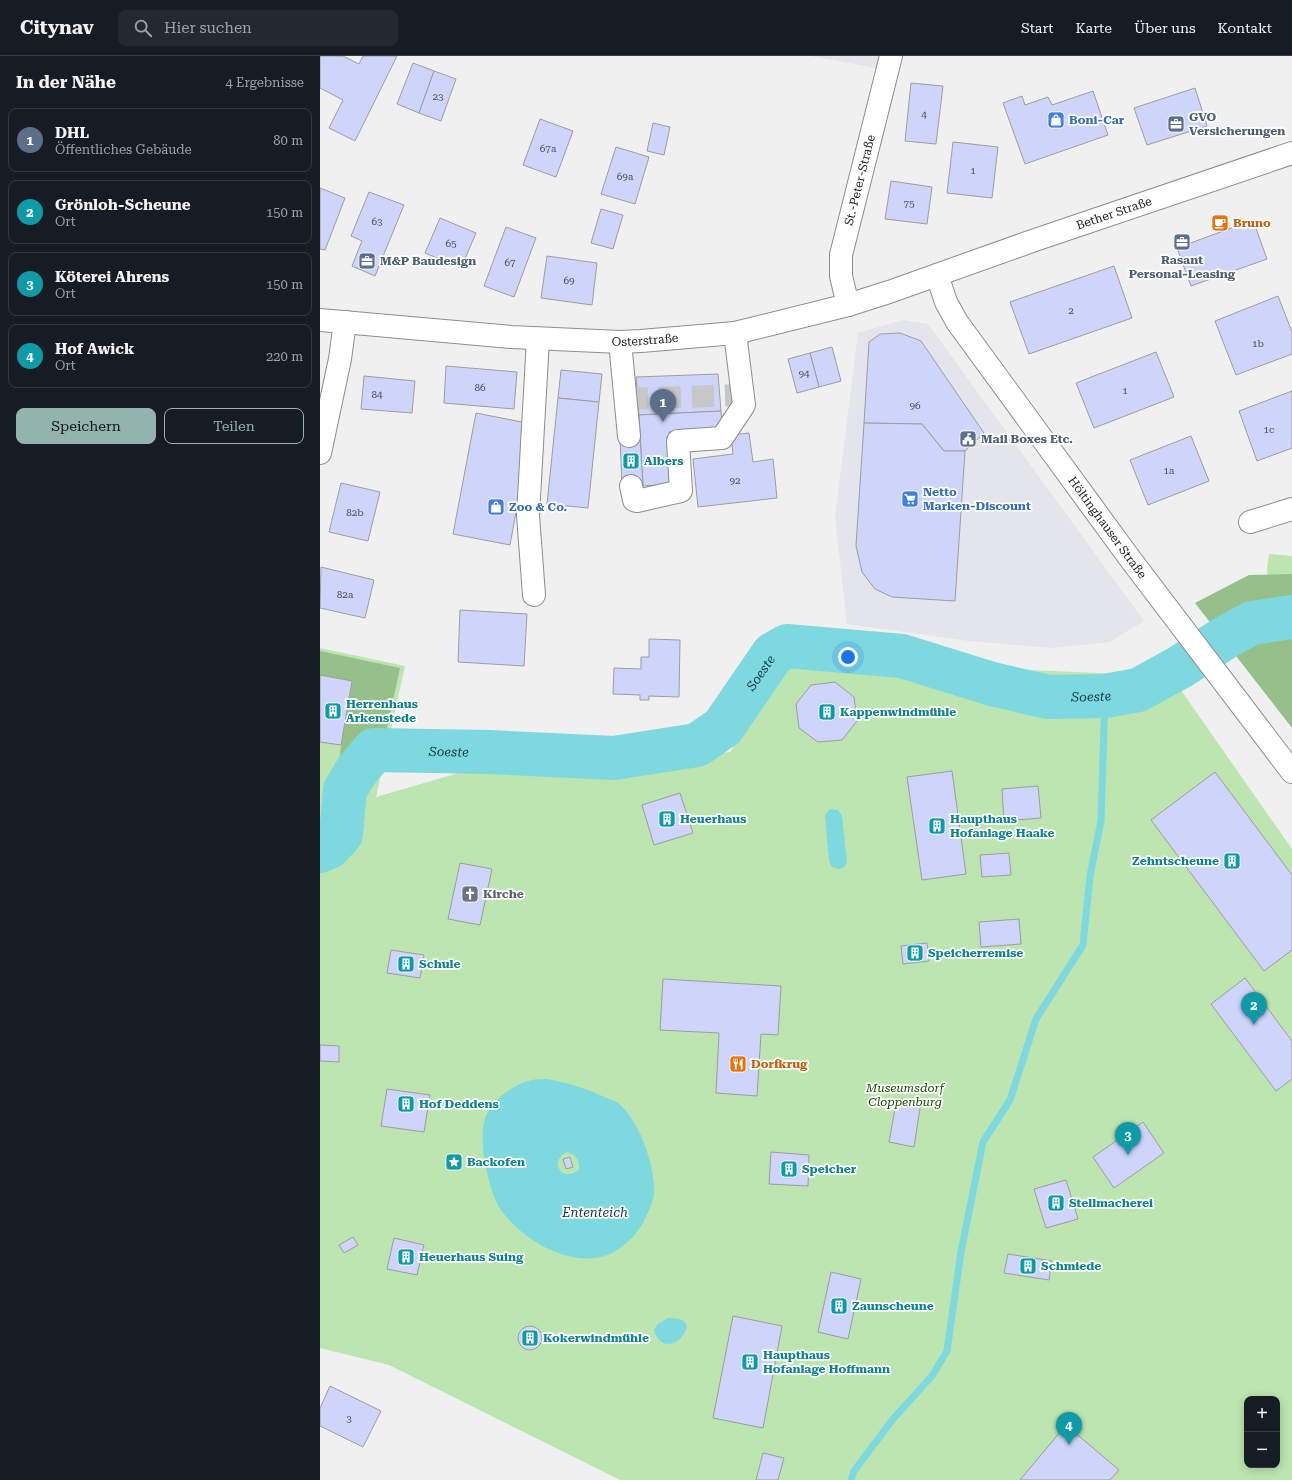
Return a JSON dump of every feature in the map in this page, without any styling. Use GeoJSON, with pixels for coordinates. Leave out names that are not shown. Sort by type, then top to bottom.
{"type":"FeatureCollection","features":[{"type":"Feature","properties":{"kind":"street","name":"St.-Peter-Straße"},"geometry":{"type":"LineString","coordinates":[[848,305],[841,276],[841,255],[891,56]]}},
{"type":"Feature","properties":{"kind":"street","name":"Bether Straße"},"geometry":{"type":"LineString","coordinates":[[937,275],[1035,240],[1292,153]]}},
{"type":"Feature","properties":{"kind":"street","name":"Osterstraße"},"geometry":{"type":"LineString","coordinates":[[320,320],[538,339],[641,342],[735,333],[848,305],[937,275]]}},
{"type":"Feature","properties":{"kind":"street","name":"Höltinghauser Straße"},"geometry":{"type":"LineString","coordinates":[[937,275],[946,302],[957,322],[1128,556],[1292,772]]}},
{"type":"Feature","properties":{"kind":"street"},"geometry":{"type":"LineString","coordinates":[[320,453],[340,359],[345,322]]}},
{"type":"Feature","properties":{"kind":"street"},"geometry":{"type":"LineString","coordinates":[[631,486],[634,500],[637,501],[680,491],[678,441],[722,438],[744,405],[735,333]]}},
{"type":"Feature","properties":{"kind":"street"},"geometry":{"type":"LineString","coordinates":[[534,595],[528,515],[538,339]]}},
{"type":"Feature","properties":{"kind":"street"},"geometry":{"type":"LineString","coordinates":[[620,342],[629,436]]}},
{"type":"Feature","properties":{"kind":"street"},"geometry":{"type":"LineString","coordinates":[[1250,522],[1292,509]]}},
{"type":"Feature","properties":{"kind":"shaded area"},"geometry":{"type":"Polygon","coordinates":[[[811,56],[884,56],[881,69],[811,56]]]}},
{"type":"Feature","properties":{"kind":"shaded area"},"geometry":{"type":"Polygon","coordinates":[[[903,320],[928,324],[1144,621],[1110,642],[1052,648],[969,641],[847,624],[835,517],[858,333],[903,320]]]}},
{"type":"Feature","properties":{"kind":"green space"},"geometry":{"type":"Polygon","coordinates":[[[1269,554],[1292,556],[1292,654],[1271,614],[1267,569],[1269,554]]]}},
{"type":"Feature","properties":{"kind":"green space"},"geometry":{"type":"Polygon","coordinates":[[[1292,574],[1292,728],[1195,603],[1249,575],[1292,574]]]}},
{"type":"Feature","properties":{"kind":"green space","name":"Museumsdorf Cloppenburg"},"geometry":{"type":"Polygon","coordinates":[[[320,648],[405,666],[376,797],[479,767],[598,772],[730,752],[792,660],[1171,676],[1292,849],[1292,1480],[620,1480],[389,1365],[320,1348],[320,648]]]}},
{"type":"Feature","properties":{"kind":"green space"},"geometry":{"type":"Polygon","coordinates":[[[320,651],[400,668],[376,779],[337,785],[341,745],[352,681],[320,675],[320,651]]]}},
{"type":"Feature","properties":{"kind":"water"},"geometry":{"type":"Polygon","coordinates":[[[830,809],[838,810],[842,816],[847,863],[843,868],[838,869],[832,867],[829,861],[825,815],[830,809]]]}},
{"type":"Feature","properties":{"kind":"water","name":"Ententeich"},"geometry":{"type":"Polygon","coordinates":[[[547,1079],[576,1086],[616,1102],[626,1110],[633,1120],[645,1145],[654,1183],[652,1203],[645,1219],[636,1233],[627,1242],[611,1253],[595,1258],[577,1258],[559,1254],[542,1246],[512,1223],[501,1210],[494,1195],[487,1173],[483,1148],[483,1126],[487,1114],[494,1103],[511,1089],[531,1080],[547,1079]],[[567,1152],[561,1156],[558,1161],[558,1166],[563,1173],[573,1173],[579,1169],[575,1156],[567,1152]]]}},
{"type":"Feature","properties":{"kind":"water"},"geometry":{"type":"Polygon","coordinates":[[[668,1318],[677,1318],[682,1320],[687,1326],[681,1338],[671,1344],[666,1344],[661,1341],[657,1337],[654,1330],[658,1324],[668,1318]]]}},
{"type":"Feature","properties":{"kind":"building"},"geometry":{"type":"Polygon","coordinates":[[[320,56],[343,56],[359,64],[363,56],[397,56],[355,141],[329,128],[343,100],[320,88],[320,56]]]}},
{"type":"Feature","properties":{"kind":"building"},"geometry":{"type":"Polygon","coordinates":[[[413,63],[434,71],[419,113],[397,104],[413,63]]]}},
{"type":"Feature","properties":{"kind":"building"},"geometry":{"type":"Polygon","coordinates":[[[434,71],[456,79],[441,121],[419,113],[434,71]]]}},
{"type":"Feature","properties":{"kind":"building"},"geometry":{"type":"Polygon","coordinates":[[[911,83],[943,86],[936,144],[905,141],[911,83]]]}},
{"type":"Feature","properties":{"kind":"building"},"geometry":{"type":"Polygon","coordinates":[[[1195,88],[1207,126],[1147,145],[1134,108],[1195,88]]]}},
{"type":"Feature","properties":{"kind":"building","name":"Boni-Car"},"geometry":{"type":"Polygon","coordinates":[[[1093,91],[1108,135],[1025,164],[1003,103],[1022,96],[1025,105],[1048,97],[1052,105],[1093,91]]]}},
{"type":"Feature","properties":{"kind":"building"},"geometry":{"type":"Polygon","coordinates":[[[540,119],[573,131],[556,177],[523,165],[540,119]]]}},
{"type":"Feature","properties":{"kind":"building"},"geometry":{"type":"Polygon","coordinates":[[[653,123],[670,127],[664,155],[647,151],[653,123]]]}},
{"type":"Feature","properties":{"kind":"building"},"geometry":{"type":"Polygon","coordinates":[[[953,142],[998,147],[992,198],[947,193],[953,142]]]}},
{"type":"Feature","properties":{"kind":"building"},"geometry":{"type":"Polygon","coordinates":[[[616,147],[649,157],[635,204],[601,194],[616,147]]]}},
{"type":"Feature","properties":{"kind":"building"},"geometry":{"type":"Polygon","coordinates":[[[891,181],[932,187],[927,224],[885,219],[891,181]]]}},
{"type":"Feature","properties":{"kind":"building"},"geometry":{"type":"Polygon","coordinates":[[[320,188],[345,198],[325,250],[320,249],[320,188]]]}},
{"type":"Feature","properties":{"kind":"building"},"geometry":{"type":"Polygon","coordinates":[[[369,192],[404,205],[375,276],[352,266],[362,241],[351,236],[369,192]]]}},
{"type":"Feature","properties":{"kind":"building"},"geometry":{"type":"Polygon","coordinates":[[[601,209],[623,215],[613,249],[591,243],[601,209]]]}},
{"type":"Feature","properties":{"kind":"building"},"geometry":{"type":"Polygon","coordinates":[[[440,218],[476,233],[461,268],[425,253],[440,218]]]}},
{"type":"Feature","properties":{"kind":"building"},"geometry":{"type":"Polygon","coordinates":[[[1253,220],[1267,259],[1191,286],[1177,248],[1253,220]]]}},
{"type":"Feature","properties":{"kind":"building"},"geometry":{"type":"Polygon","coordinates":[[[506,227],[536,238],[514,297],[484,286],[506,227]]]}},
{"type":"Feature","properties":{"kind":"building"},"geometry":{"type":"Polygon","coordinates":[[[547,256],[597,263],[592,305],[541,298],[547,256]]]}},
{"type":"Feature","properties":{"kind":"building"},"geometry":{"type":"Polygon","coordinates":[[[1114,266],[1132,318],[1029,354],[1010,302],[1114,266]]]}},
{"type":"Feature","properties":{"kind":"building"},"geometry":{"type":"Polygon","coordinates":[[[1278,296],[1292,332],[1292,354],[1236,375],[1215,321],[1278,296]]]}},
{"type":"Feature","properties":{"kind":"building"},"geometry":{"type":"Polygon","coordinates":[[[900,333],[921,341],[984,433],[965,451],[944,451],[922,424],[864,423],[869,342],[880,334],[900,333]]]}},
{"type":"Feature","properties":{"kind":"building"},"geometry":{"type":"Polygon","coordinates":[[[832,347],[841,381],[819,387],[810,353],[832,347]]]}},
{"type":"Feature","properties":{"kind":"building"},"geometry":{"type":"Polygon","coordinates":[[[1156,352],[1174,397],[1094,428],[1076,383],[1156,352]]]}},
{"type":"Feature","properties":{"kind":"building"},"geometry":{"type":"Polygon","coordinates":[[[810,353],[819,387],[797,393],[788,359],[810,353]]]}},
{"type":"Feature","properties":{"kind":"building"},"geometry":{"type":"Polygon","coordinates":[[[446,366],[517,372],[514,409],[444,403],[446,366]]]}},
{"type":"Feature","properties":{"kind":"building"},"geometry":{"type":"Polygon","coordinates":[[[561,370],[602,374],[599,402],[558,398],[561,370]]]}},
{"type":"Feature","properties":{"kind":"building"},"geometry":{"type":"Polygon","coordinates":[[[718,374],[721,411],[639,415],[636,377],[718,374]]]}},
{"type":"Feature","properties":{"kind":"building"},"geometry":{"type":"Polygon","coordinates":[[[364,376],[415,381],[412,413],[361,409],[364,376]]]}},
{"type":"Feature","properties":{"kind":"building"},"geometry":{"type":"Polygon","coordinates":[[[1292,391],[1292,448],[1257,461],[1239,411],[1292,391]]]}},
{"type":"Feature","properties":{"kind":"building"},"geometry":{"type":"Polygon","coordinates":[[[558,398],[599,402],[588,508],[547,504],[558,398]]]}},
{"type":"Feature","properties":{"kind":"building","name":"Albers"},"geometry":{"type":"Polygon","coordinates":[[[721,411],[722,429],[669,432],[672,484],[643,486],[639,415],[721,411]]]}},
{"type":"Feature","properties":{"kind":"building"},"geometry":{"type":"Polygon","coordinates":[[[476,413],[532,424],[510,545],[453,534],[476,413]]]}},
{"type":"Feature","properties":{"kind":"building","name":"Netto Marken-Discount"},"geometry":{"type":"Polygon","coordinates":[[[864,423],[922,424],[944,451],[965,451],[955,601],[892,597],[875,589],[862,572],[856,546],[864,423]]]}},
{"type":"Feature","properties":{"kind":"building"},"geometry":{"type":"Polygon","coordinates":[[[749,433],[753,462],[773,459],[777,498],[698,507],[693,459],[733,454],[731,435],[749,433]]]}},
{"type":"Feature","properties":{"kind":"building","name":"Albers"},"geometry":{"type":"Polygon","coordinates":[[[640,436],[643,486],[622,487],[620,437],[640,436]]]}},
{"type":"Feature","properties":{"kind":"building"},"geometry":{"type":"Polygon","coordinates":[[[1191,436],[1209,481],[1148,505],[1130,460],[1191,436]]]}},
{"type":"Feature","properties":{"kind":"building"},"geometry":{"type":"Polygon","coordinates":[[[341,483],[380,492],[368,541],[329,532],[341,483]]]}},
{"type":"Feature","properties":{"kind":"building"},"geometry":{"type":"Polygon","coordinates":[[[321,567],[374,580],[365,618],[320,608],[321,567]]]}},
{"type":"Feature","properties":{"kind":"building"},"geometry":{"type":"Polygon","coordinates":[[[460,610],[527,614],[524,666],[458,662],[460,610]]]}},
{"type":"Feature","properties":{"kind":"building"},"geometry":{"type":"Polygon","coordinates":[[[649,639],[680,640],[679,697],[649,696],[649,700],[640,700],[640,695],[613,694],[614,668],[641,669],[641,657],[649,657],[649,639]]]}},
{"type":"Feature","properties":{"kind":"building","name":"Herrenhaus Arkenstede"},"geometry":{"type":"Polygon","coordinates":[[[320,675],[352,681],[341,745],[320,742],[320,675]]]}},
{"type":"Feature","properties":{"kind":"building","name":"Kappenwindmühle"},"geometry":{"type":"Polygon","coordinates":[[[835,682],[854,697],[857,721],[842,740],[818,742],[799,728],[796,704],[811,685],[835,682]]]}},
{"type":"Feature","properties":{"kind":"building","name":"Haupthaus Hofanlage Haake"},"geometry":{"type":"Polygon","coordinates":[[[952,771],[966,874],[922,880],[907,777],[952,771]]]}},
{"type":"Feature","properties":{"kind":"building","name":"Zehntscheune"},"geometry":{"type":"Polygon","coordinates":[[[1215,772],[1292,875],[1292,950],[1264,971],[1151,820],[1215,772]]]}},
{"type":"Feature","properties":{"kind":"building"},"geometry":{"type":"Polygon","coordinates":[[[1038,786],[1041,818],[1004,821],[1002,789],[1038,786]]]}},
{"type":"Feature","properties":{"kind":"building","name":"Heuerhaus"},"geometry":{"type":"Polygon","coordinates":[[[680,793],[693,833],[654,845],[642,805],[680,793]]]}},
{"type":"Feature","properties":{"kind":"building"},"geometry":{"type":"Polygon","coordinates":[[[1009,853],[1011,875],[982,877],[980,855],[1009,853]]]}},
{"type":"Feature","properties":{"kind":"building","name":"Kirche"},"geometry":{"type":"Polygon","coordinates":[[[460,863],[492,869],[480,925],[448,919],[460,863]]]}},
{"type":"Feature","properties":{"kind":"building"},"geometry":{"type":"Polygon","coordinates":[[[1019,919],[1021,944],[981,947],[979,922],[1019,919]]]}},
{"type":"Feature","properties":{"kind":"building","name":"Speicherremise"},"geometry":{"type":"Polygon","coordinates":[[[927,943],[929,961],[903,964],[901,946],[927,943]]]}},
{"type":"Feature","properties":{"kind":"building","name":"Schule"},"geometry":{"type":"Polygon","coordinates":[[[391,950],[424,955],[420,978],[387,973],[391,950]]]}},
{"type":"Feature","properties":{"kind":"building"},"geometry":{"type":"Polygon","coordinates":[[[1245,978],[1292,1041],[1292,1079],[1276,1091],[1211,1004],[1245,978]]]}},
{"type":"Feature","properties":{"kind":"building","name":"Dorfkrug"},"geometry":{"type":"Polygon","coordinates":[[[663,979],[781,986],[778,1035],[761,1034],[757,1096],[716,1093],[719,1033],[660,1030],[663,979]]]}},
{"type":"Feature","properties":{"kind":"building"},"geometry":{"type":"Polygon","coordinates":[[[320,1045],[339,1046],[339,1062],[320,1061],[320,1045]]]}},
{"type":"Feature","properties":{"kind":"building","name":"Hof Deddens"},"geometry":{"type":"Polygon","coordinates":[[[387,1089],[430,1095],[424,1132],[381,1126],[387,1089]]]}},
{"type":"Feature","properties":{"kind":"building"},"geometry":{"type":"Polygon","coordinates":[[[897,1098],[921,1102],[914,1147],[889,1142],[897,1098]]]}},
{"type":"Feature","properties":{"kind":"building"},"geometry":{"type":"Polygon","coordinates":[[[1143,1122],[1164,1153],[1114,1188],[1093,1157],[1143,1122]]]}},
{"type":"Feature","properties":{"kind":"building","name":"Speicher"},"geometry":{"type":"Polygon","coordinates":[[[771,1152],[809,1155],[808,1186],[769,1184],[771,1152]]]}},
{"type":"Feature","properties":{"kind":"building"},"geometry":{"type":"Polygon","coordinates":[[[570,1157],[573,1167],[566,1169],[563,1159],[570,1157]]]}},
{"type":"Feature","properties":{"kind":"building","name":"Stellmacherei"},"geometry":{"type":"Polygon","coordinates":[[[1066,1180],[1078,1219],[1046,1228],[1034,1189],[1066,1180]]]}},
{"type":"Feature","properties":{"kind":"building"},"geometry":{"type":"Polygon","coordinates":[[[353,1237],[358,1245],[344,1253],[339,1245],[353,1237]]]}},
{"type":"Feature","properties":{"kind":"building","name":"Heuerhaus Suing"},"geometry":{"type":"Polygon","coordinates":[[[394,1238],[424,1245],[417,1275],[387,1269],[394,1238]]]}},
{"type":"Feature","properties":{"kind":"building","name":"Schmiede"},"geometry":{"type":"Polygon","coordinates":[[[1008,1254],[1052,1261],[1049,1280],[1004,1273],[1008,1254]]]}},
{"type":"Feature","properties":{"kind":"building","name":"Zaunscheune"},"geometry":{"type":"Polygon","coordinates":[[[831,1272],[861,1279],[848,1339],[818,1332],[831,1272]]]}},
{"type":"Feature","properties":{"kind":"building","name":"Haupthaus Hofanlage Hoffmann"},"geometry":{"type":"Polygon","coordinates":[[[733,1316],[782,1326],[763,1428],[713,1418],[733,1316]]]}},
{"type":"Feature","properties":{"kind":"building","name":"Kokerwindmühle"},"geometry":{"type":"Polygon","coordinates":[[[530,1326],[535,1327],[541,1333],[541,1343],[535,1349],[530,1350],[525,1349],[519,1343],[518,1338],[519,1333],[525,1327],[530,1326]]]}},
{"type":"Feature","properties":{"kind":"building"},"geometry":{"type":"Polygon","coordinates":[[[330,1386],[381,1411],[363,1447],[320,1426],[320,1408],[330,1386]]]}},
{"type":"Feature","properties":{"kind":"building"},"geometry":{"type":"Polygon","coordinates":[[[1066,1425],[1119,1470],[1110,1480],[1020,1480],[1066,1425]]]}},
{"type":"Feature","properties":{"kind":"building"},"geometry":{"type":"Polygon","coordinates":[[[763,1453],[784,1458],[778,1480],[756,1480],[763,1453]]]}},
{"type":"Feature","properties":{"kind":"waterway","name":"Soeste"},"geometry":{"type":"LineString","coordinates":[[320,851],[329,847],[341,834],[345,790],[355,773],[374,750],[489,752],[614,758],[697,745],[723,727],[773,654],[787,646],[902,656],[992,684],[1048,697],[1105,696],[1138,690],[1180,667],[1226,637],[1252,623],[1292,617]]}},
{"type":"Feature","properties":{"kind":"waterway"},"geometry":{"type":"LineString","coordinates":[[851,1480],[854,1471],[893,1419],[932,1376],[947,1351],[961,1252],[983,1142],[1010,1100],[1036,1019],[1083,945],[1090,876],[1101,821],[1105,696]]}},
{"type":"Feature","properties":{"kind":"tunnel"},"geometry":{"type":"LineString","coordinates":[[626,399],[743,395]]}},
{"type":"Feature","properties":{"kind":"place","name":"Boni-Car"},"geometry":{"type":"Point","coordinates":[1056,120]}},
{"type":"Feature","properties":{"kind":"place","name":"GVO Versicherungen"},"geometry":{"type":"Point","coordinates":[1176,124]}},
{"type":"Feature","properties":{"kind":"place","name":"Bruno"},"geometry":{"type":"Point","coordinates":[1220,223]}},
{"type":"Feature","properties":{"kind":"place","name":"Rasant Personal-Leasing"},"geometry":{"type":"Point","coordinates":[1182,242]}},
{"type":"Feature","properties":{"kind":"place","name":"M&P Baudesign"},"geometry":{"type":"Point","coordinates":[367,261]}},
{"type":"Feature","properties":{"kind":"place","name":"DHL"},"geometry":{"type":"Point","coordinates":[663,422]}},
{"type":"Feature","properties":{"kind":"place","name":"Mail Boxes Etc."},"geometry":{"type":"Point","coordinates":[968,439]}},
{"type":"Feature","properties":{"kind":"place","name":"Albers"},"geometry":{"type":"Point","coordinates":[631,461]}},
{"type":"Feature","properties":{"kind":"place","name":"Netto Marken-Discount"},"geometry":{"type":"Point","coordinates":[910,499]}},
{"type":"Feature","properties":{"kind":"place","name":"Zoo & Co."},"geometry":{"type":"Point","coordinates":[496,507]}},
{"type":"Feature","properties":{"kind":"place","name":"Herrenhaus Arkenstede"},"geometry":{"type":"Point","coordinates":[333,711]}},
{"type":"Feature","properties":{"kind":"place","name":"Kappenwindmühle"},"geometry":{"type":"Point","coordinates":[827,712]}},
{"type":"Feature","properties":{"kind":"place","name":"Heuerhaus"},"geometry":{"type":"Point","coordinates":[667,819]}},
{"type":"Feature","properties":{"kind":"place","name":"Haupthaus Hofanlage Haake"},"geometry":{"type":"Point","coordinates":[937,826]}},
{"type":"Feature","properties":{"kind":"place","name":"Zehntscheune"},"geometry":{"type":"Point","coordinates":[1232,861]}},
{"type":"Feature","properties":{"kind":"place","name":"Kirche"},"geometry":{"type":"Point","coordinates":[470,894]}},
{"type":"Feature","properties":{"kind":"place","name":"Speicherremise"},"geometry":{"type":"Point","coordinates":[915,953]}},
{"type":"Feature","properties":{"kind":"place","name":"Schule"},"geometry":{"type":"Point","coordinates":[406,964]}},
{"type":"Feature","properties":{"kind":"place","name":"Grönloh-Scheune"},"geometry":{"type":"Point","coordinates":[1254,1025]}},
{"type":"Feature","properties":{"kind":"place","name":"Dorfkrug"},"geometry":{"type":"Point","coordinates":[738,1064]}},
{"type":"Feature","properties":{"kind":"place","name":"Hof Deddens"},"geometry":{"type":"Point","coordinates":[406,1104]}},
{"type":"Feature","properties":{"kind":"place","name":"Köterei Ahrens"},"geometry":{"type":"Point","coordinates":[1128,1155]}},
{"type":"Feature","properties":{"kind":"place","name":"Backofen"},"geometry":{"type":"Point","coordinates":[454,1162]}},
{"type":"Feature","properties":{"kind":"place","name":"Speicher"},"geometry":{"type":"Point","coordinates":[789,1169]}},
{"type":"Feature","properties":{"kind":"place","name":"Stellmacherei"},"geometry":{"type":"Point","coordinates":[1056,1203]}},
{"type":"Feature","properties":{"kind":"place","name":"Heuerhaus Suing"},"geometry":{"type":"Point","coordinates":[406,1257]}},
{"type":"Feature","properties":{"kind":"place","name":"Schmiede"},"geometry":{"type":"Point","coordinates":[1028,1266]}},
{"type":"Feature","properties":{"kind":"place","name":"Zaunscheune"},"geometry":{"type":"Point","coordinates":[839,1306]}},
{"type":"Feature","properties":{"kind":"place","name":"Kokerwindmühle"},"geometry":{"type":"Point","coordinates":[530,1338]}},
{"type":"Feature","properties":{"kind":"place","name":"Haupthaus Hofanlage Hoffmann"},"geometry":{"type":"Point","coordinates":[750,1362]}},
{"type":"Feature","properties":{"kind":"place","name":"Hof Awick"},"geometry":{"type":"Point","coordinates":[1069,1445]}}]}
